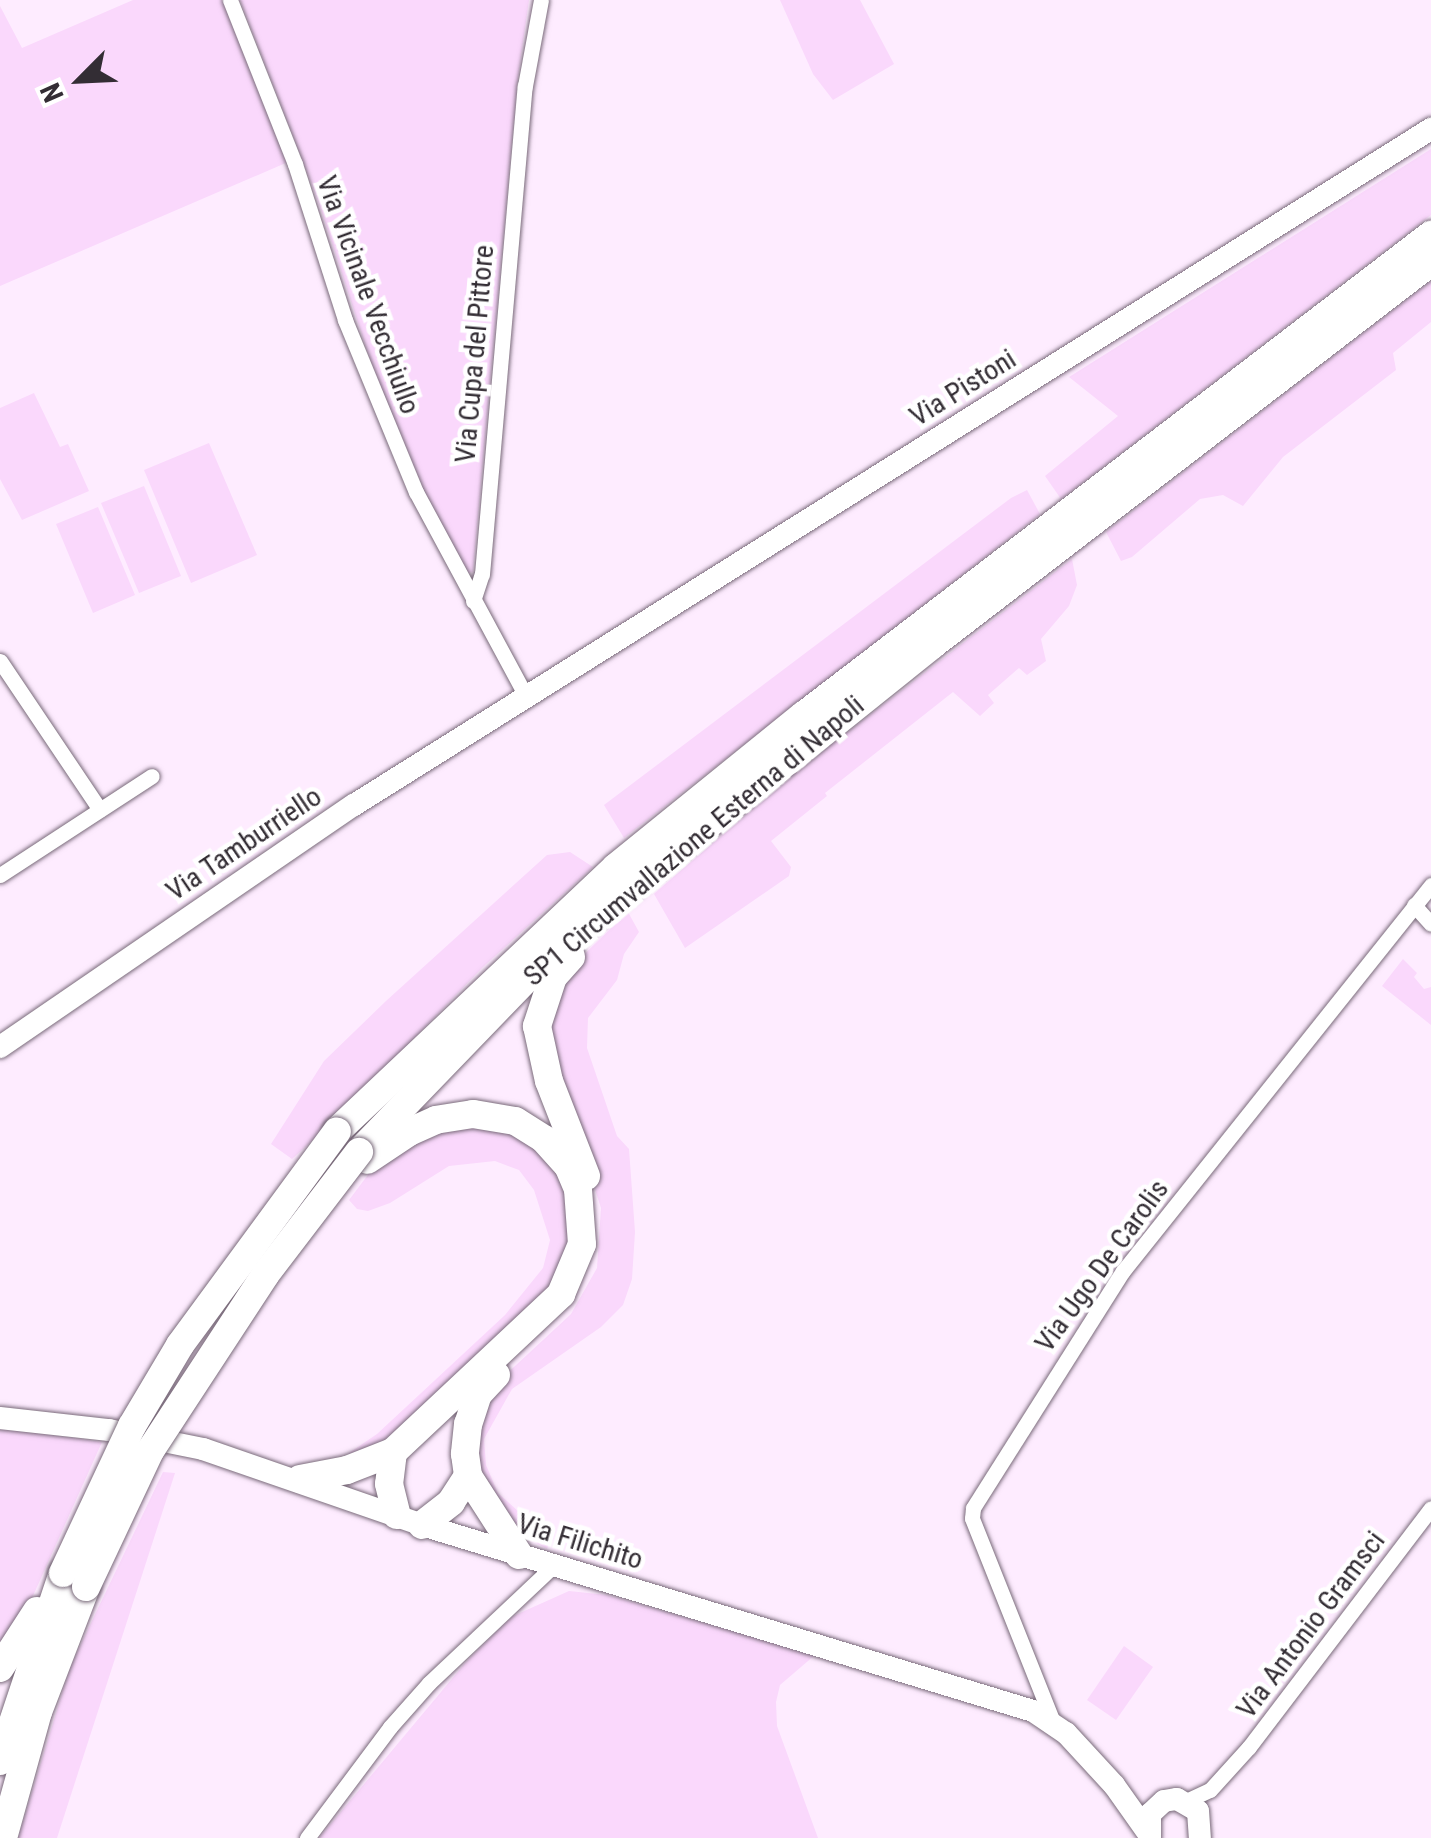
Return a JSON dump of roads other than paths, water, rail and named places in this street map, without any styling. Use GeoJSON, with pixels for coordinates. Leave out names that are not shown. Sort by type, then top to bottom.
{"type":"FeatureCollection","features":[{"type":"Feature","properties":{"kind":"highway","name":"SP1 Circumvallazione Esterna di Napoli"},"geometry":{"type":"LineString","coordinates":[[0,1761],[132,1426],[180,1345],[336,1131],[616,867],[804,715],[1431,235]]}},
{"type":"Feature","properties":{"kind":"highway","name":"SP1 Circumvallazione Esterna di Napoli"},"geometry":{"type":"LineString","coordinates":[[3,1838],[74,1580],[150,1450],[265,1274],[318,1203],[529,976],[604,908],[932,644],[1431,262]]}},
{"type":"Feature","properties":{"kind":"highway"},"geometry":{"type":"LineString","coordinates":[[392,1452],[388,1484],[409,1520],[451,1502],[468,1476],[468,1424],[478,1394],[567,1308],[585,1279],[594,1247],[596,1215],[588,1182],[550,1081],[537,1026],[553,977],[604,908]]}},
{"type":"Feature","properties":{"kind":"highway"},"geometry":{"type":"LineString","coordinates":[[300,1479],[347,1470],[392,1452],[560,1294],[578,1256],[582,1216],[568,1166],[544,1139],[516,1121],[473,1114],[436,1120],[358,1160]]}},
{"type":"Feature","properties":{"kind":"highway"},"geometry":{"type":"LineString","coordinates":[[468,1476],[519,1554]]}},
{"type":"Feature","properties":{"kind":"highway"},"geometry":{"type":"LineString","coordinates":[[0,1668],[74,1580]]}},
{"type":"Feature","properties":{"kind":"street","name":"Via Vicinale Vecchiullo"},"geometry":{"type":"LineString","coordinates":[[230,0],[294,164],[345,320],[416,492],[473,601]]}},
{"type":"Feature","properties":{"kind":"street","name":"Via Cupa del Pittore"},"geometry":{"type":"LineString","coordinates":[[473,601],[482,574],[526,86],[541,0]]}},
{"type":"Feature","properties":{"kind":"street","name":"Via Pistoni"},"geometry":{"type":"LineString","coordinates":[[528,698],[1431,128]]}},
{"type":"Feature","properties":{"kind":"street"},"geometry":{"type":"LineString","coordinates":[[473,601],[528,698]]}},
{"type":"Feature","properties":{"kind":"street"},"geometry":{"type":"LineString","coordinates":[[0,660],[100,810]]}},
{"type":"Feature","properties":{"kind":"street","name":"Via Tamburriello"},"geometry":{"type":"LineString","coordinates":[[0,1046],[354,805],[528,698]]}},
{"type":"Feature","properties":{"kind":"street"},"geometry":{"type":"LineString","coordinates":[[0,875],[152,776]]}},
{"type":"Feature","properties":{"kind":"street","name":"Via Ugo De Carolis"},"geometry":{"type":"LineString","coordinates":[[1053,1722],[972,1518],[972,1508],[1122,1271],[1431,884]]}},
{"type":"Feature","properties":{"kind":"street"},"geometry":{"type":"LineString","coordinates":[[1414,905],[1431,924]]}},
{"type":"Feature","properties":{"kind":"street","name":"Via Filichito"},"geometry":{"type":"LineString","coordinates":[[0,1418],[109,1430],[202,1449],[300,1479],[409,1520],[1033,1711],[1053,1722],[1114,1784],[1149,1836]]}},
{"type":"Feature","properties":{"kind":"street","name":"Via Antonio Gramsci"},"geometry":{"type":"LineString","coordinates":[[1175,1801],[1210,1790],[1229,1772],[1431,1508]]}},
{"type":"Feature","properties":{"kind":"street"},"geometry":{"type":"LineString","coordinates":[[307,1838],[429,1684],[554,1565]]}},
{"type":"Feature","properties":{"kind":"street","name":"Via Antonio Gramsci"},"geometry":{"type":"LineString","coordinates":[[1201,1832],[1229,1772]]}},
{"type":"Feature","properties":{"kind":"street","name":"Via Filichito"},"geometry":{"type":"LineString","coordinates":[[1114,1784],[1175,1801]]}},
{"type":"Feature","properties":{"kind":"street"},"geometry":{"type":"LineString","coordinates":[[1149,1836],[1150,1814],[1175,1801],[1198,1811],[1201,1832]]}}]}
